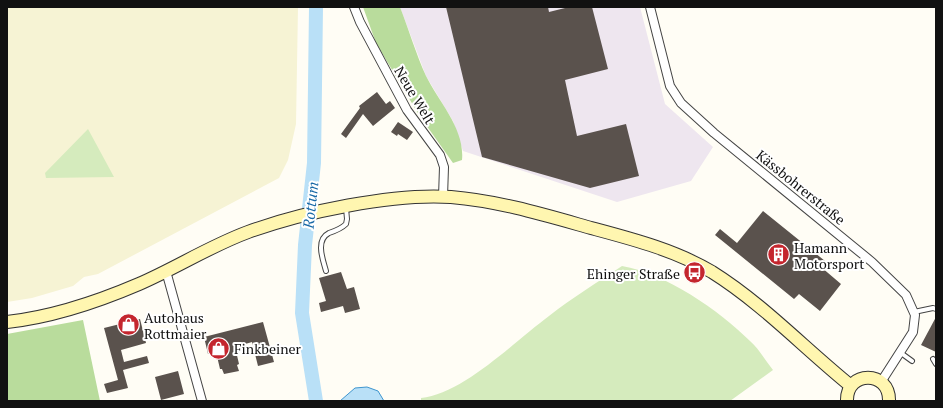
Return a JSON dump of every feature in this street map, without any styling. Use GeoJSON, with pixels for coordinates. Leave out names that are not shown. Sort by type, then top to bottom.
{"type":"FeatureCollection","features":[{"type":"Feature","properties":{"kind":"main road"},"geometry":{"type":"LineString","coordinates":[[7,322],[45,316],[77,307],[140,284],[245,233],[294,218],[388,200],[443,197],[484,202],[532,212],[645,243],[694,262],[727,282],[755,302],[851,386]]}},
{"type":"Feature","properties":{"kind":"main road"},"geometry":{"type":"LineString","coordinates":[[847,401],[848,391],[851,386],[855,382],[871,377],[881,382],[887,390],[889,401]]}},
{"type":"Feature","properties":{"kind":"street","name":"Neue Welt"},"geometry":{"type":"LineString","coordinates":[[354,7],[360,22],[407,110],[440,154],[444,167],[443,197]]}},
{"type":"Feature","properties":{"kind":"street","name":"Kässbohrerstraße"},"geometry":{"type":"LineString","coordinates":[[650,7],[670,86],[681,103],[714,133],[872,262],[900,287],[906,295],[914,312],[913,332],[881,382]]}},
{"type":"Feature","properties":{"kind":"street"},"geometry":{"type":"LineString","coordinates":[[166,271],[202,401]]}},
{"type":"Feature","properties":{"kind":"lane"},"geometry":{"type":"LineString","coordinates":[[326,271],[321,253],[322,240],[328,234],[346,224],[346,207]]}},
{"type":"Feature","properties":{"kind":"lane"},"geometry":{"type":"LineString","coordinates":[[914,312],[935,307]]}},
{"type":"Feature","properties":{"kind":"lane"},"geometry":{"type":"LineString","coordinates":[[900,353],[912,361]]}},
{"type":"Feature","properties":{"kind":"lane"},"geometry":{"type":"LineString","coordinates":[[933,359],[936,364]]}},
{"type":"Feature","properties":{"kind":"shaded area"},"geometry":{"type":"Polygon","coordinates":[[[7,7],[298,7],[296,124],[288,160],[279,178],[98,274],[84,277],[73,286],[32,298],[7,302],[7,7]]]}},
{"type":"Feature","properties":{"kind":"shaded area"},"geometry":{"type":"Polygon","coordinates":[[[400,7],[640,7],[665,104],[713,147],[691,181],[617,202],[463,151],[453,121],[426,76],[400,7]]]}},
{"type":"Feature","properties":{"kind":"green space"},"geometry":{"type":"Polygon","coordinates":[[[363,7],[400,7],[426,76],[455,127],[462,149],[462,160],[453,163],[419,115],[376,43],[363,7]]]}},
{"type":"Feature","properties":{"kind":"green space"},"geometry":{"type":"Polygon","coordinates":[[[88,129],[114,177],[46,178],[45,173],[88,129]]]}},
{"type":"Feature","properties":{"kind":"green space"},"geometry":{"type":"Polygon","coordinates":[[[622,266],[656,276],[707,305],[753,344],[773,370],[730,401],[421,401],[421,398],[437,394],[454,387],[471,377],[505,352],[558,309],[622,266]]]}},
{"type":"Feature","properties":{"kind":"green space"},"geometry":{"type":"Polygon","coordinates":[[[83,320],[100,401],[7,401],[7,334],[83,320]]]}},
{"type":"Feature","properties":{"kind":"water"},"geometry":{"type":"Polygon","coordinates":[[[367,387],[378,391],[384,401],[340,401],[355,388],[367,387]]]}},
{"type":"Feature","properties":{"kind":"building"},"geometry":{"type":"Polygon","coordinates":[[[446,7],[548,7],[549,12],[569,7],[592,7],[608,69],[565,80],[577,136],[626,124],[639,176],[590,188],[482,157],[446,7]]]}},
{"type":"Feature","properties":{"kind":"building"},"geometry":{"type":"Polygon","coordinates":[[[377,92],[386,104],[390,101],[395,108],[373,126],[363,114],[346,138],[341,134],[360,108],[359,106],[377,92]]]}},
{"type":"Feature","properties":{"kind":"building"},"geometry":{"type":"Polygon","coordinates":[[[398,122],[413,132],[407,140],[398,134],[397,136],[391,132],[398,122]]]}},
{"type":"Feature","properties":{"kind":"building","name":"Hamann Motorsport"},"geometry":{"type":"Polygon","coordinates":[[[763,211],[825,261],[821,267],[841,284],[820,311],[799,294],[794,299],[715,235],[720,229],[737,243],[763,211]]]}},
{"type":"Feature","properties":{"kind":"building"},"geometry":{"type":"Polygon","coordinates":[[[341,272],[347,289],[354,287],[360,309],[345,313],[343,306],[321,312],[319,303],[326,301],[319,278],[341,272]]]}},
{"type":"Feature","properties":{"kind":"building"},"geometry":{"type":"Polygon","coordinates":[[[936,317],[936,352],[921,345],[936,317]]]}},
{"type":"Feature","properties":{"kind":"building"},"geometry":{"type":"Polygon","coordinates":[[[140,319],[146,343],[121,350],[124,362],[147,356],[149,363],[123,370],[128,388],[107,393],[104,384],[118,380],[104,328],[140,319]]]}},
{"type":"Feature","properties":{"kind":"building","name":"Finkbeiner"},"geometry":{"type":"Polygon","coordinates":[[[263,322],[274,362],[258,366],[252,342],[235,347],[239,371],[224,374],[222,369],[220,369],[216,352],[208,354],[204,337],[263,322]]]}},
{"type":"Feature","properties":{"kind":"building"},"geometry":{"type":"Polygon","coordinates":[[[178,371],[184,394],[161,400],[155,377],[178,371]]]}},
{"type":"Feature","properties":{"kind":"waterway","name":"Rottum"},"geometry":{"type":"LineString","coordinates":[[316,7],[314,163],[305,245],[302,313],[316,401]]}},
{"type":"Feature","properties":{"kind":"place","name":"Hamann Motorsport"},"geometry":{"type":"Point","coordinates":[779,255]}},
{"type":"Feature","properties":{"kind":"place","name":"Ehinger Straße"},"geometry":{"type":"Point","coordinates":[695,273]}},
{"type":"Feature","properties":{"kind":"place","name":"Autohaus Rottmaier"},"geometry":{"type":"Point","coordinates":[128,325]}},
{"type":"Feature","properties":{"kind":"place","name":"Finkbeiner"},"geometry":{"type":"Point","coordinates":[218,348]}}]}
